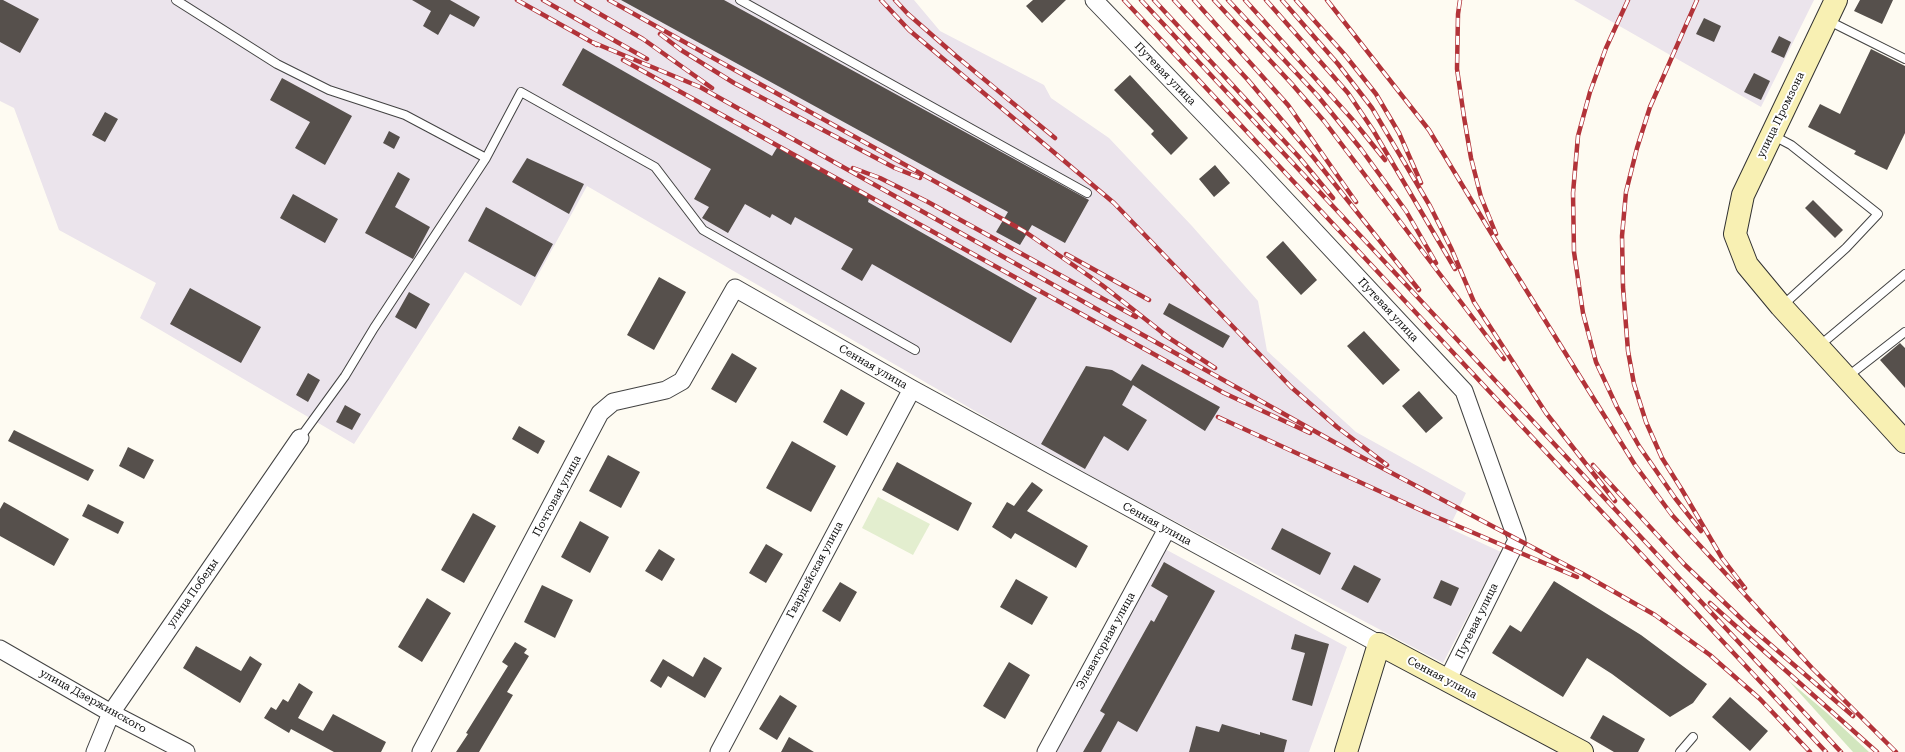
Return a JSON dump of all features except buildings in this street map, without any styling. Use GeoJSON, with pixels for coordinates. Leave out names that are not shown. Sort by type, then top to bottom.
{"type":"FeatureCollection","features":[{"type":"Feature","properties":{"kind":"main road","name":"улица Промзона"},"geometry":{"type":"LineString","coordinates":[[1781,306],[1747,265],[1735,234],[1743,195],[1836,0]]}},
{"type":"Feature","properties":{"kind":"main road"},"geometry":{"type":"LineString","coordinates":[[1781,306],[1905,442]]}},
{"type":"Feature","properties":{"kind":"main road","name":"Сенная улица"},"geometry":{"type":"LineString","coordinates":[[1379,644],[1582,752]]}},
{"type":"Feature","properties":{"kind":"main road"},"geometry":{"type":"LineString","coordinates":[[1346,752],[1379,644]]}},
{"type":"Feature","properties":{"kind":"street","name":"Путевая улица"},"geometry":{"type":"LineString","coordinates":[[1094,0],[1251,163],[1464,391],[1517,540],[1447,681]]}},
{"type":"Feature","properties":{"kind":"street","name":"Сенная улица"},"geometry":{"type":"LineString","coordinates":[[735,288],[912,389],[1379,644]]}},
{"type":"Feature","properties":{"kind":"street","name":"Почтовая улица"},"geometry":{"type":"LineString","coordinates":[[421,752],[600,413],[613,402],[666,390],[682,381],[735,288]]}},
{"type":"Feature","properties":{"kind":"street","name":"Гвардейская улица"},"geometry":{"type":"LineString","coordinates":[[719,752],[912,389]]}},
{"type":"Feature","properties":{"kind":"street","name":"улица Победы"},"geometry":{"type":"LineString","coordinates":[[95,752],[111,713],[300,438]]}},
{"type":"Feature","properties":{"kind":"street","name":"Элеваторная улица"},"geometry":{"type":"LineString","coordinates":[[1046,752],[1167,529]]}},
{"type":"Feature","properties":{"kind":"street","name":"улица Дзержинского"},"geometry":{"type":"LineString","coordinates":[[0,649],[111,713],[186,752]]}},
{"type":"Feature","properties":{"kind":"lane"},"geometry":{"type":"LineString","coordinates":[[176,0],[277,64],[329,90],[405,115],[486,158]]}},
{"type":"Feature","properties":{"kind":"lane"},"geometry":{"type":"LineString","coordinates":[[740,0],[1086,193]]}},
{"type":"Feature","properties":{"kind":"lane"},"geometry":{"type":"LineString","coordinates":[[1827,20],[1905,59]]}},
{"type":"Feature","properties":{"kind":"lane"},"geometry":{"type":"LineString","coordinates":[[300,438],[345,376],[374,328],[486,158],[521,92],[655,167],[703,230],[914,350]]}},
{"type":"Feature","properties":{"kind":"lane"},"geometry":{"type":"LineString","coordinates":[[1771,135],[1791,145],[1878,214],[1846,248],[1781,306]]}},
{"type":"Feature","properties":{"kind":"lane"},"geometry":{"type":"LineString","coordinates":[[1818,347],[1905,274]]}},
{"type":"Feature","properties":{"kind":"lane"},"geometry":{"type":"LineString","coordinates":[[1846,377],[1905,332]]}},
{"type":"Feature","properties":{"kind":"lane"},"geometry":{"type":"LineString","coordinates":[[1680,752],[1693,737]]}},
{"type":"Feature","properties":{"kind":"shaded area"},"geometry":{"type":"Polygon","coordinates":[[[0,0],[914,0],[940,31],[1044,85],[1051,98],[1109,138],[1192,226],[1258,301],[1267,351],[1356,432],[1466,493],[1449,528],[1501,552],[1443,663],[1137,501],[1013,433],[587,186],[521,306],[465,272],[354,444],[140,318],[156,283],[59,230],[14,108],[0,101],[0,0]]]}},
{"type":"Feature","properties":{"kind":"shaded area"},"geometry":{"type":"Polygon","coordinates":[[[1574,0],[1814,0],[1761,107],[1574,0]]]}},
{"type":"Feature","properties":{"kind":"shaded area"},"geometry":{"type":"Polygon","coordinates":[[[1165,549],[1347,647],[1309,752],[1052,752],[1165,549]]]}},
{"type":"Feature","properties":{"kind":"green space"},"geometry":{"type":"Polygon","coordinates":[[[878,497],[930,524],[913,555],[862,528],[878,497]]]}},
{"type":"Feature","properties":{"kind":"green space"},"geometry":{"type":"Polygon","coordinates":[[[1788,680],[1827,713],[1869,752],[1853,752],[1788,680]]]}},
{"type":"Feature","properties":{"kind":"railway"},"geometry":{"type":"LineString","coordinates":[[517,0],[597,45]]}},
{"type":"Feature","properties":{"kind":"railway"},"geometry":{"type":"LineString","coordinates":[[543,0],[647,59]]}},
{"type":"Feature","properties":{"kind":"railway"},"geometry":{"type":"LineString","coordinates":[[576,0],[643,39],[712,88]]}},
{"type":"Feature","properties":{"kind":"railway"},"geometry":{"type":"LineString","coordinates":[[609,0],[1024,231],[1102,285],[1168,337]]}},
{"type":"Feature","properties":{"kind":"railway"},"geometry":{"type":"LineString","coordinates":[[881,0],[909,30],[1114,203],[1291,387],[1337,427],[1387,465]]}},
{"type":"Feature","properties":{"kind":"railway"},"geometry":{"type":"LineString","coordinates":[[895,0],[908,14],[956,56],[1055,138]]}},
{"type":"Feature","properties":{"kind":"railway"},"geometry":{"type":"LineString","coordinates":[[1124,0],[1826,752]]}},
{"type":"Feature","properties":{"kind":"railway"},"geometry":{"type":"LineString","coordinates":[[1141,0],[1841,752]]}},
{"type":"Feature","properties":{"kind":"railway"},"geometry":{"type":"LineString","coordinates":[[1154,0],[1299,157],[1333,198]]}},
{"type":"Feature","properties":{"kind":"railway"},"geometry":{"type":"LineString","coordinates":[[1174,0],[1248,80],[1314,158],[1419,290]]}},
{"type":"Feature","properties":{"kind":"railway"},"geometry":{"type":"LineString","coordinates":[[1194,0],[1288,105],[1356,202]]}},
{"type":"Feature","properties":{"kind":"railway"},"geometry":{"type":"LineString","coordinates":[[1214,0],[1324,121],[1504,359]]}},
{"type":"Feature","properties":{"kind":"railway"},"geometry":{"type":"LineString","coordinates":[[1228,0],[1317,95],[1361,149],[1406,211],[1436,263]]}},
{"type":"Feature","properties":{"kind":"railway"},"geometry":{"type":"LineString","coordinates":[[1245,0],[1352,119],[1385,160]]}},
{"type":"Feature","properties":{"kind":"railway"},"geometry":{"type":"LineString","coordinates":[[1266,0],[1348,93],[1373,130],[1455,269]]}},
{"type":"Feature","properties":{"kind":"railway"},"geometry":{"type":"LineString","coordinates":[[1282,0],[1338,64],[1372,108],[1430,206],[1451,248],[1474,302],[1546,413],[1615,501]]}},
{"type":"Feature","properties":{"kind":"railway"},"geometry":{"type":"LineString","coordinates":[[1296,0],[1345,55],[1376,94],[1399,133],[1421,183]]}},
{"type":"Feature","properties":{"kind":"railway"},"geometry":{"type":"LineString","coordinates":[[1327,0],[1429,130],[1505,256],[1635,465],[1672,515],[1812,668],[1896,752]]}},
{"type":"Feature","properties":{"kind":"railway"},"geometry":{"type":"LineString","coordinates":[[1460,0],[1458,14],[1457,69],[1464,117],[1471,158],[1481,197],[1496,234]]}},
{"type":"Feature","properties":{"kind":"railway"},"geometry":{"type":"LineString","coordinates":[[1628,0],[1606,48],[1590,92],[1578,136],[1573,193],[1574,252],[1583,313],[1596,362],[1617,407],[1639,446],[1675,498],[1701,531]]}},
{"type":"Feature","properties":{"kind":"railway"},"geometry":{"type":"LineString","coordinates":[[1697,0],[1650,107],[1637,148],[1626,192],[1622,236],[1623,287],[1628,351],[1634,384],[1646,422],[1662,458],[1722,558],[1745,588]]}},
{"type":"Feature","properties":{"kind":"railway"},"geometry":{"type":"LineString","coordinates":[[660,34],[681,50],[734,83],[895,168],[920,178]]}},
{"type":"Feature","properties":{"kind":"railway"},"geometry":{"type":"LineString","coordinates":[[592,42],[700,87],[1352,452],[1583,574],[1655,615],[1710,655],[1760,699],[1810,752]]}},
{"type":"Feature","properties":{"kind":"railway"},"geometry":{"type":"LineString","coordinates":[[623,60],[1224,393],[1310,433]]}},
{"type":"Feature","properties":{"kind":"railway"},"geometry":{"type":"LineString","coordinates":[[853,168],[880,178],[928,202],[1136,317]]}},
{"type":"Feature","properties":{"kind":"railway"},"geometry":{"type":"LineString","coordinates":[[1066,254],[1149,300]]}},
{"type":"Feature","properties":{"kind":"railway"},"geometry":{"type":"LineString","coordinates":[[1163,334],[1215,368]]}},
{"type":"Feature","properties":{"kind":"railway"},"geometry":{"type":"LineString","coordinates":[[1218,417],[1427,513],[1577,577]]}},
{"type":"Feature","properties":{"kind":"railway"},"geometry":{"type":"LineString","coordinates":[[1593,465],[1684,564],[1749,626],[1853,716]]}},
{"type":"Feature","properties":{"kind":"railway"},"geometry":{"type":"LineString","coordinates":[[1710,603],[1877,752]]}}]}
